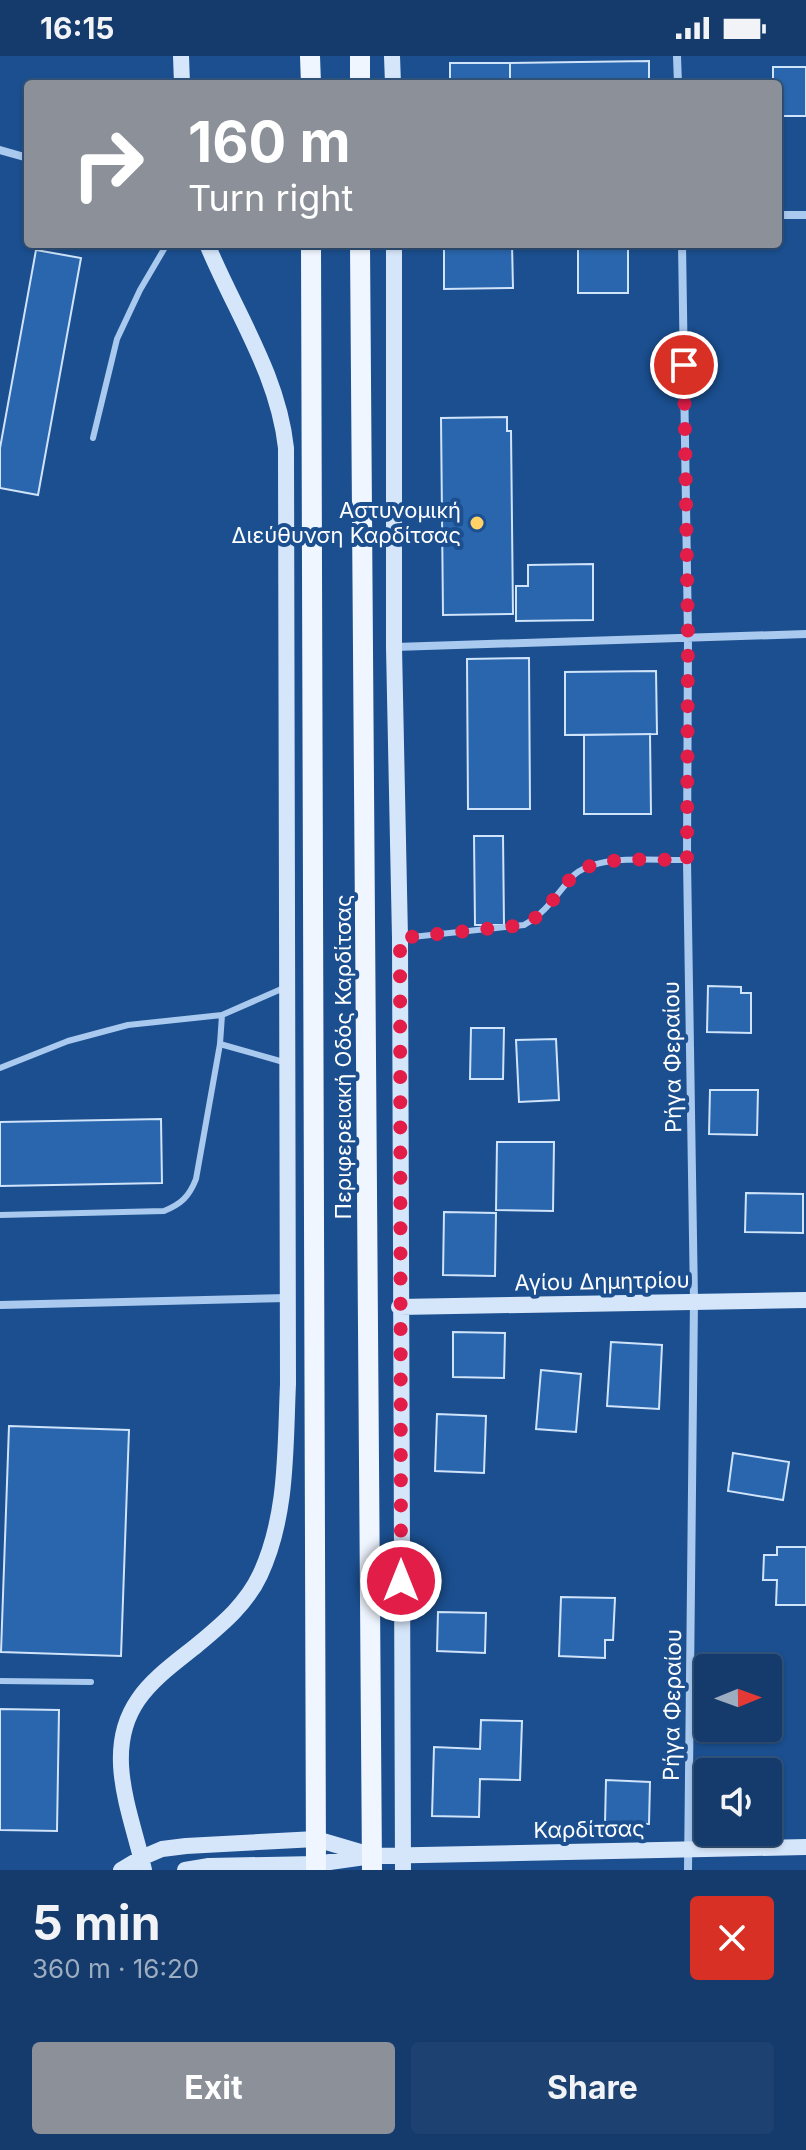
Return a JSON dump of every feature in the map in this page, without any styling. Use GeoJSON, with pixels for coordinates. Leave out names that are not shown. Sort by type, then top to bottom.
{"type":"FeatureCollection","features":[{"type":"Feature","properties":{"kind":"main road"},"geometry":{"type":"LineString","coordinates":[[310,56],[311,80]]}},
{"type":"Feature","properties":{"kind":"main road"},"geometry":{"type":"LineString","coordinates":[[360,56],[360,80]]}},
{"type":"Feature","properties":{"kind":"main road","name":"Περιφερειακή Οδός Καρδίτσας"},"geometry":{"type":"LineString","coordinates":[[311,248],[316,1867]]}},
{"type":"Feature","properties":{"kind":"main road","name":"Περιφερειακή Οδός Καρδίτσας"},"geometry":{"type":"LineString","coordinates":[[360,248],[372,1863]]}},
{"type":"Feature","properties":{"kind":"street"},"geometry":{"type":"LineString","coordinates":[[181,56],[182,80]]}},
{"type":"Feature","properties":{"kind":"street"},"geometry":{"type":"LineString","coordinates":[[392,56],[393,80]]}},
{"type":"Feature","properties":{"kind":"street"},"geometry":{"type":"LineString","coordinates":[[677,56],[678,80]]}},
{"type":"Feature","properties":{"kind":"street"},"geometry":{"type":"LineString","coordinates":[[0,150],[24,157]]}},
{"type":"Feature","properties":{"kind":"street"},"geometry":{"type":"LineString","coordinates":[[782,215],[806,215]]}},
{"type":"Feature","properties":{"kind":"street"},"geometry":{"type":"LineString","coordinates":[[143,1864],[127,1806],[123,1775],[120,1746],[125,1723],[139,1698],[238,1610],[264,1565],[282,1508],[288,1384],[285,438],[267,371],[209,248]]}},
{"type":"Feature","properties":{"kind":"street"},"geometry":{"type":"LineString","coordinates":[[394,248],[403,1863]]}},
{"type":"Feature","properties":{"kind":"street","name":"Ρήγα Φεραίου"},"geometry":{"type":"LineString","coordinates":[[682,248],[694,1300],[688,1870]]}},
{"type":"Feature","properties":{"kind":"street"},"geometry":{"type":"LineString","coordinates":[[394,647],[806,634]]}},
{"type":"Feature","properties":{"kind":"street"},"geometry":{"type":"LineString","coordinates":[[0,1305],[287,1298]]}},
{"type":"Feature","properties":{"kind":"street","name":"Αγίου Δημητρίου"},"geometry":{"type":"LineString","coordinates":[[399,1307],[806,1300]]}},
{"type":"Feature","properties":{"kind":"street"},"geometry":{"type":"LineString","coordinates":[[121,1870],[143,1864],[162,1849],[316,1839],[372,1863]]}},
{"type":"Feature","properties":{"kind":"street","name":"Καρδίτσας"},"geometry":{"type":"LineString","coordinates":[[372,1863],[688,1848],[806,1847]]}},
{"type":"Feature","properties":{"kind":"street"},"geometry":{"type":"LineString","coordinates":[[185,1870],[209,1866],[316,1867],[372,1863]]}},
{"type":"Feature","properties":{"kind":"lane"},"geometry":{"type":"LineString","coordinates":[[93,438],[117,339],[165,248]]}},
{"type":"Feature","properties":{"kind":"lane"},"geometry":{"type":"LineString","coordinates":[[400,938],[524,925],[537,919],[585,866],[603,862],[687,860]]}},
{"type":"Feature","properties":{"kind":"lane"},"geometry":{"type":"LineString","coordinates":[[0,1068],[68,1041],[128,1025],[222,1015],[286,987]]}},
{"type":"Feature","properties":{"kind":"lane"},"geometry":{"type":"LineString","coordinates":[[0,1215],[164,1211],[177,1206],[190,1195],[196,1179],[220,1044],[222,1015]]}},
{"type":"Feature","properties":{"kind":"lane"},"geometry":{"type":"LineString","coordinates":[[220,1044],[287,1063]]}},
{"type":"Feature","properties":{"kind":"lane"},"geometry":{"type":"LineString","coordinates":[[0,1681],[91,1682]]}},
{"type":"Feature","properties":{"kind":"building"},"geometry":{"type":"Polygon","coordinates":[[[649,61],[649,80],[510,80],[510,63],[649,61]]]}},
{"type":"Feature","properties":{"kind":"building"},"geometry":{"type":"Polygon","coordinates":[[[450,63],[510,63],[510,80],[450,80],[450,63]]]}},
{"type":"Feature","properties":{"kind":"building"},"geometry":{"type":"Polygon","coordinates":[[[773,67],[806,67],[806,116],[782,116],[782,80],[773,80],[773,67]]]}},
{"type":"Feature","properties":{"kind":"building"},"geometry":{"type":"Polygon","coordinates":[[[444,248],[512,248],[513,288],[444,289],[444,248]]]}},
{"type":"Feature","properties":{"kind":"building"},"geometry":{"type":"Polygon","coordinates":[[[578,248],[628,248],[628,293],[578,293],[578,248]]]}},
{"type":"Feature","properties":{"kind":"building"},"geometry":{"type":"Polygon","coordinates":[[[36,250],[81,258],[38,495],[0,488],[0,448],[36,250]]]}},
{"type":"Feature","properties":{"kind":"building","name":"Αστυνομική Διεύθυνση Καρδίτσας"},"geometry":{"type":"Polygon","coordinates":[[[507,417],[507,431],[511,431],[513,614],[443,615],[441,418],[507,417]]]}},
{"type":"Feature","properties":{"kind":"building"},"geometry":{"type":"Polygon","coordinates":[[[593,564],[593,620],[516,621],[516,586],[528,586],[528,565],[593,564]]]}},
{"type":"Feature","properties":{"kind":"building"},"geometry":{"type":"Polygon","coordinates":[[[529,658],[530,809],[468,809],[467,659],[529,658]]]}},
{"type":"Feature","properties":{"kind":"building"},"geometry":{"type":"Polygon","coordinates":[[[656,671],[657,734],[565,735],[565,672],[656,671]]]}},
{"type":"Feature","properties":{"kind":"building"},"geometry":{"type":"Polygon","coordinates":[[[650,734],[651,814],[584,814],[584,735],[650,734]]]}},
{"type":"Feature","properties":{"kind":"building"},"geometry":{"type":"Polygon","coordinates":[[[474,836],[503,836],[504,925],[475,925],[474,836]]]}},
{"type":"Feature","properties":{"kind":"building"},"geometry":{"type":"Polygon","coordinates":[[[708,986],[741,987],[741,993],[751,993],[751,1033],[707,1032],[708,986]]]}},
{"type":"Feature","properties":{"kind":"building"},"geometry":{"type":"Polygon","coordinates":[[[471,1028],[504,1028],[503,1079],[470,1079],[471,1028]]]}},
{"type":"Feature","properties":{"kind":"building"},"geometry":{"type":"Polygon","coordinates":[[[556,1039],[559,1100],[519,1102],[516,1040],[556,1039]]]}},
{"type":"Feature","properties":{"kind":"building"},"geometry":{"type":"Polygon","coordinates":[[[710,1090],[758,1090],[757,1135],[709,1134],[710,1090]]]}},
{"type":"Feature","properties":{"kind":"building"},"geometry":{"type":"Polygon","coordinates":[[[161,1119],[162,1183],[0,1186],[0,1122],[161,1119]]]}},
{"type":"Feature","properties":{"kind":"building"},"geometry":{"type":"Polygon","coordinates":[[[497,1142],[554,1142],[553,1211],[496,1210],[497,1142]]]}},
{"type":"Feature","properties":{"kind":"building"},"geometry":{"type":"Polygon","coordinates":[[[746,1193],[803,1194],[803,1233],[745,1232],[746,1193]]]}},
{"type":"Feature","properties":{"kind":"building"},"geometry":{"type":"Polygon","coordinates":[[[444,1212],[496,1213],[495,1276],[443,1275],[444,1212]]]}},
{"type":"Feature","properties":{"kind":"building"},"geometry":{"type":"Polygon","coordinates":[[[453,1332],[505,1333],[504,1378],[453,1377],[453,1332]]]}},
{"type":"Feature","properties":{"kind":"building"},"geometry":{"type":"Polygon","coordinates":[[[611,1342],[662,1345],[659,1409],[607,1406],[611,1342]]]}},
{"type":"Feature","properties":{"kind":"building"},"geometry":{"type":"Polygon","coordinates":[[[541,1370],[581,1374],[576,1432],[536,1429],[541,1370]]]}},
{"type":"Feature","properties":{"kind":"building"},"geometry":{"type":"Polygon","coordinates":[[[437,1414],[486,1416],[484,1473],[435,1471],[437,1414]]]}},
{"type":"Feature","properties":{"kind":"building"},"geometry":{"type":"Polygon","coordinates":[[[9,1426],[129,1430],[121,1656],[1,1652],[9,1426]]]}},
{"type":"Feature","properties":{"kind":"building"},"geometry":{"type":"Polygon","coordinates":[[[733,1453],[789,1462],[783,1500],[728,1491],[733,1453]]]}},
{"type":"Feature","properties":{"kind":"building"},"geometry":{"type":"Polygon","coordinates":[[[777,1547],[806,1547],[806,1605],[776,1605],[777,1580],[763,1580],[764,1555],[777,1555],[777,1547]]]}},
{"type":"Feature","properties":{"kind":"building"},"geometry":{"type":"Polygon","coordinates":[[[561,1597],[615,1598],[613,1640],[605,1640],[605,1658],[559,1656],[561,1597]]]}},
{"type":"Feature","properties":{"kind":"building"},"geometry":{"type":"Polygon","coordinates":[[[438,1612],[486,1613],[485,1653],[437,1651],[438,1612]]]}},
{"type":"Feature","properties":{"kind":"building"},"geometry":{"type":"Polygon","coordinates":[[[0,1709],[59,1710],[57,1831],[0,1830],[0,1709]]]}},
{"type":"Feature","properties":{"kind":"building"},"geometry":{"type":"Polygon","coordinates":[[[481,1720],[522,1721],[520,1780],[480,1779],[479,1817],[432,1816],[434,1747],[480,1749],[481,1720]]]}},
{"type":"Feature","properties":{"kind":"building"},"geometry":{"type":"Polygon","coordinates":[[[606,1780],[650,1782],[649,1824],[605,1823],[606,1780]]]}},
{"type":"Feature","properties":{"kind":"place","name":"Αστυνομική Διεύθυνση Καρδίτσας"},"geometry":{"type":"Point","coordinates":[477,523]}},
{"type":"Feature","properties":{"kind":"route"},"geometry":{"type":"LineString","coordinates":[[401,1581],[400,938],[524,925],[537,919],[585,866],[603,862],[687,860],[684,365]]}}]}
